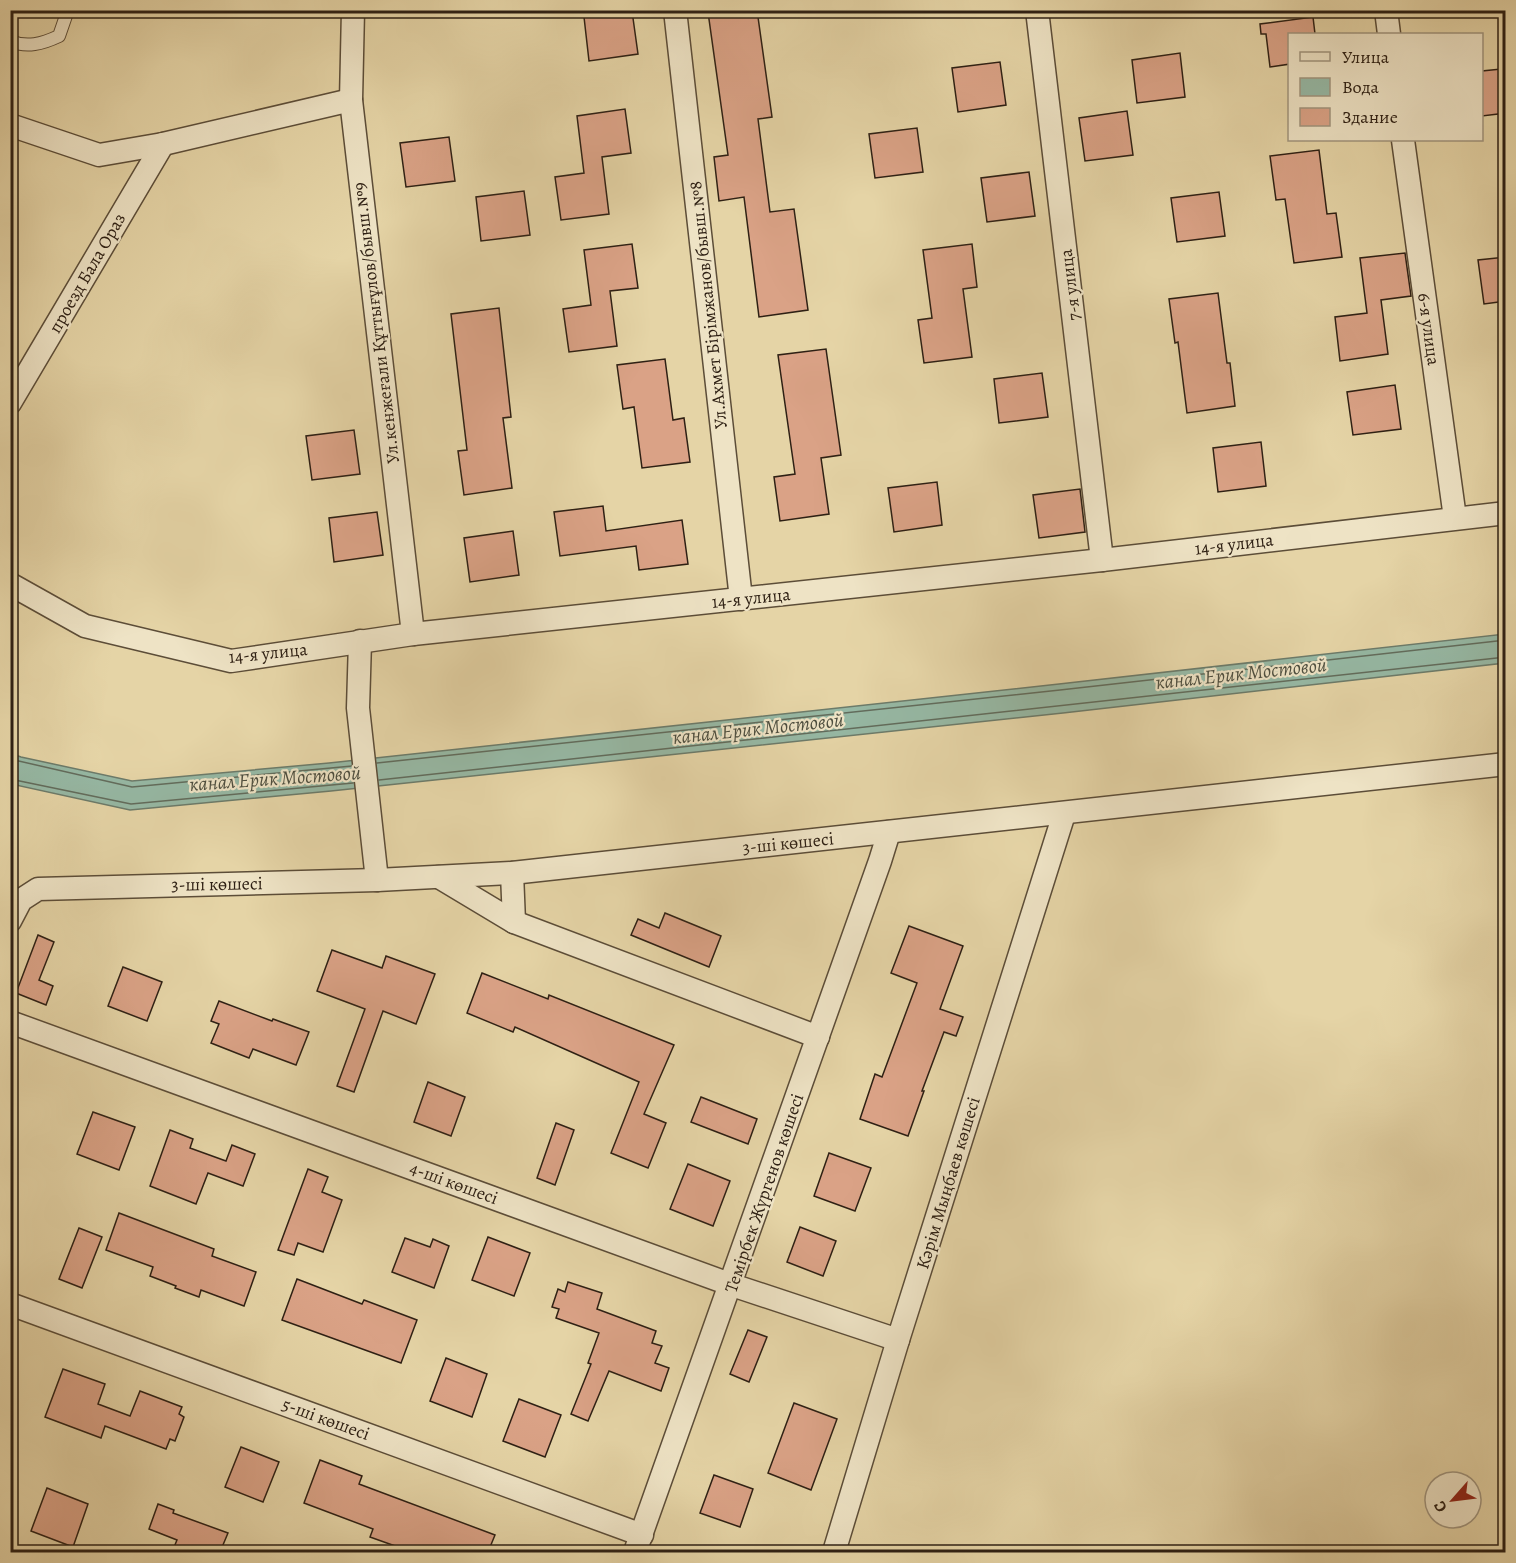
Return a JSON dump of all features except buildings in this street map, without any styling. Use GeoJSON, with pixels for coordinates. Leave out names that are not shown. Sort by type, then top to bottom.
{"type":"FeatureCollection","features":[{"type":"Feature","properties":{"kind":"street","name":"Ул.кенжеғали Құттығұлов/бывш.№9"},"geometry":{"type":"LineString","coordinates":[[353,10],[351,100],[413,634]]}},
{"type":"Feature","properties":{"kind":"street","name":"Ул.Ахмет Бірімжанов/бывш.№8"},"geometry":{"type":"LineString","coordinates":[[675,10],[741,599]]}},
{"type":"Feature","properties":{"kind":"street","name":"7-я улица"},"geometry":{"type":"LineString","coordinates":[[1037,10],[1102,560]]}},
{"type":"Feature","properties":{"kind":"street"},"geometry":{"type":"LineString","coordinates":[[1386,10],[1389,33]]}},
{"type":"Feature","properties":{"kind":"street"},"geometry":{"type":"LineString","coordinates":[[10,125],[99,155],[163,144],[351,100]]}},
{"type":"Feature","properties":{"kind":"street","name":"6-я улица"},"geometry":{"type":"LineString","coordinates":[[1403,141],[1455,518]]}},
{"type":"Feature","properties":{"kind":"street","name":"проезд Бала Ораз"},"geometry":{"type":"LineString","coordinates":[[10,403],[163,144]]}},
{"type":"Feature","properties":{"kind":"street","name":"14-я улица"},"geometry":{"type":"LineString","coordinates":[[10,584],[85,626],[231,661],[413,634],[1102,560],[1506,513]]}},
{"type":"Feature","properties":{"kind":"street"},"geometry":{"type":"LineString","coordinates":[[360,641],[358,708],[377,880]]}},
{"type":"Feature","properties":{"kind":"street","name":"3-ші көшесі"},"geometry":{"type":"LineString","coordinates":[[10,921],[21,900],[38,889],[377,880],[512,873],[1506,764]]}},
{"type":"Feature","properties":{"kind":"street","name":"Кәрім Мыңбаев көшесі"},"geometry":{"type":"LineString","coordinates":[[834,1552],[898,1340],[1064,814]]}},
{"type":"Feature","properties":{"kind":"street","name":"Темірбек Жүргенов көшесі"},"geometry":{"type":"LineString","coordinates":[[638,1544],[732,1285],[889,832]]}},
{"type":"Feature","properties":{"kind":"street"},"geometry":{"type":"LineString","coordinates":[[512,873],[514,922]]}},
{"type":"Feature","properties":{"kind":"street"},"geometry":{"type":"LineString","coordinates":[[439,877],[514,922],[818,1037]]}},
{"type":"Feature","properties":{"kind":"street","name":"4-ші көшесі"},"geometry":{"type":"LineString","coordinates":[[10,1022],[732,1285],[898,1340]]}},
{"type":"Feature","properties":{"kind":"street","name":"5-ші көшесі"},"geometry":{"type":"LineString","coordinates":[[10,1304],[638,1544]]}},
{"type":"Feature","properties":{"kind":"lane"},"geometry":{"type":"LineString","coordinates":[[10,41],[21,45],[44,43],[58,36],[68,10]]}},
{"type":"Feature","properties":{"kind":"water","name":"канал Ерик Мостовой"},"geometry":{"type":"Polygon","coordinates":[[[1505,634],[1505,663],[331,791],[130,810],[11,784],[10,753],[132,781],[329,763],[1505,634]]]}}]}
